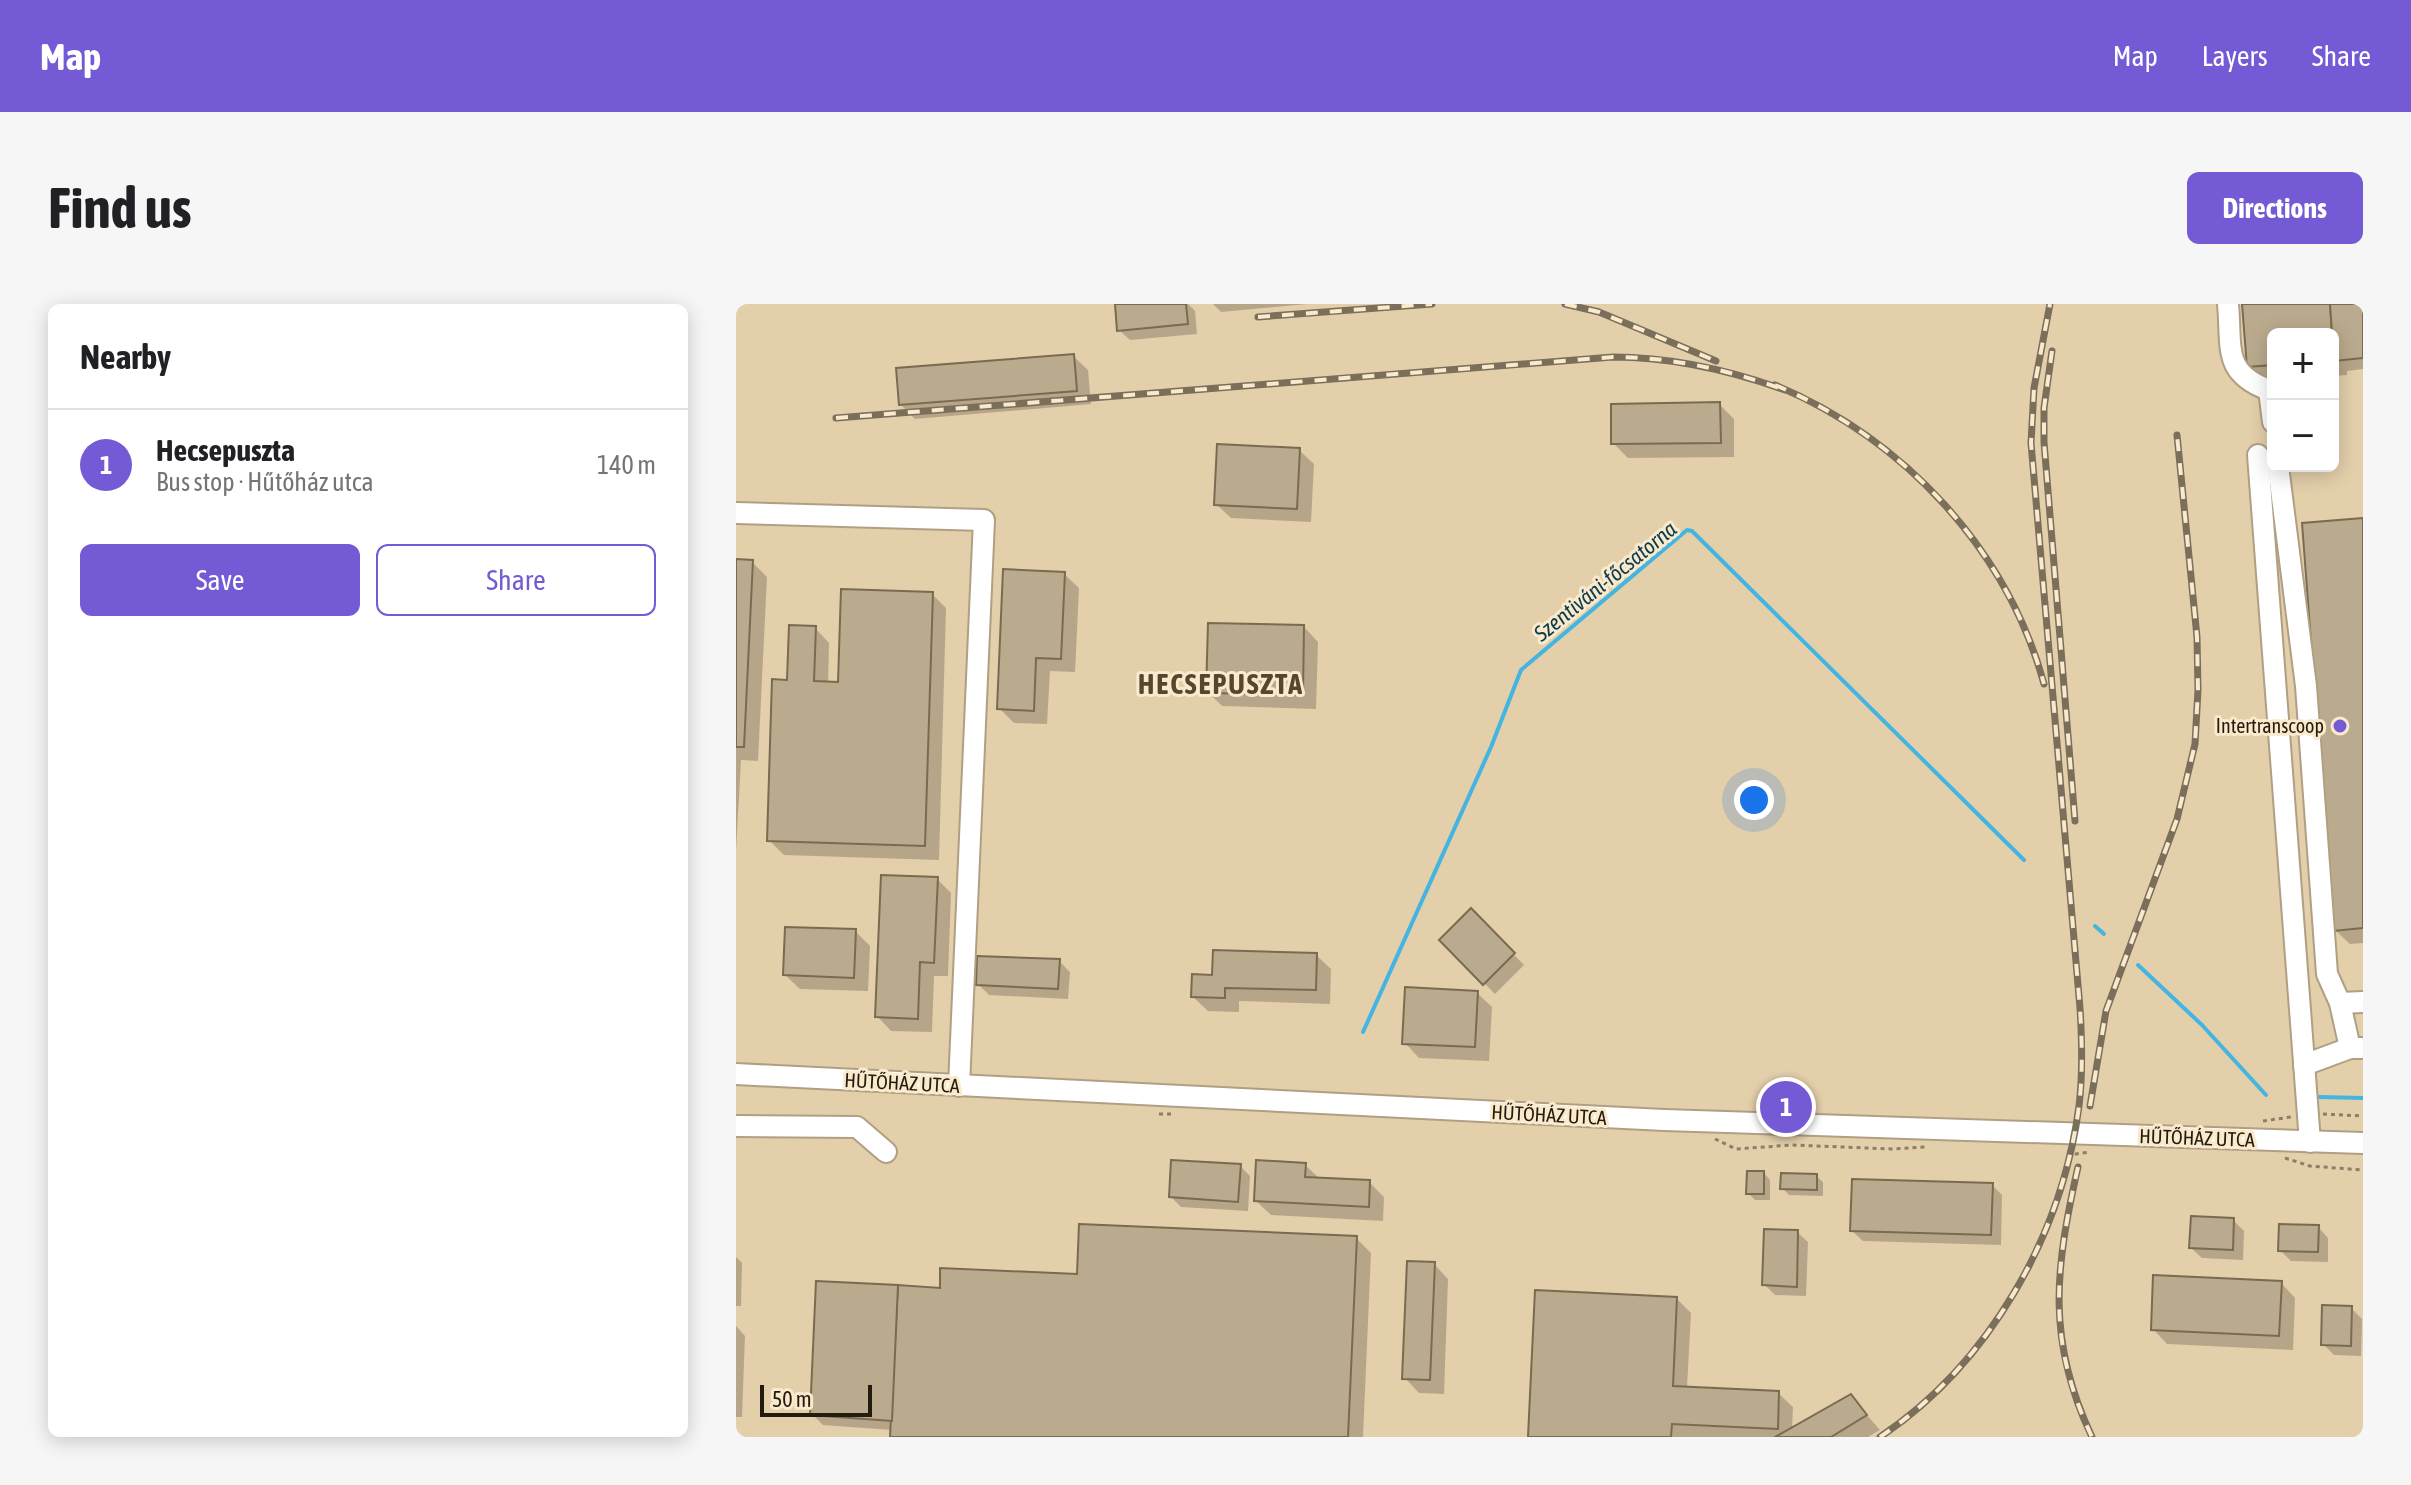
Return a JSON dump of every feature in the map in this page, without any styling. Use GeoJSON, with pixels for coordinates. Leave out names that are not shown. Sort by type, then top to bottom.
{"type":"FeatureCollection","features":[{"type":"Feature","properties":{"kind":"street"},"geometry":{"type":"LineString","coordinates":[[2228,304],[2234,367],[2248,382],[2269,390],[2270,400]]}},
{"type":"Feature","properties":{"kind":"street"},"geometry":{"type":"LineString","coordinates":[[2258,455],[2310,1142]]}},
{"type":"Feature","properties":{"kind":"street"},"geometry":{"type":"LineString","coordinates":[[2279,472],[2306,686],[2327,974],[2356,1048],[2304,1065]]}},
{"type":"Feature","properties":{"kind":"street"},"geometry":{"type":"LineString","coordinates":[[736,513],[984,520],[959,1086]]}},
{"type":"Feature","properties":{"kind":"street"},"geometry":{"type":"LineString","coordinates":[[2340,1003],[2363,1002]]}},
{"type":"Feature","properties":{"kind":"street","name":"HŰTŐHÁZ UTCA"},"geometry":{"type":"LineString","coordinates":[[736,1074],[1664,1120],[2363,1143]]}},
{"type":"Feature","properties":{"kind":"street"},"geometry":{"type":"LineString","coordinates":[[736,1126],[857,1127],[886,1152]]}},
{"type":"Feature","properties":{"kind":"shaded area"},"geometry":{"type":"Polygon","coordinates":[[[736,304],[2363,304],[2363,1437],[736,1437],[736,304]]]}},
{"type":"Feature","properties":{"kind":"building"},"geometry":{"type":"Polygon","coordinates":[[[1115,304],[1186,304],[1188,324],[1117,331],[1115,304]]]}},
{"type":"Feature","properties":{"kind":"building"},"geometry":{"type":"Polygon","coordinates":[[[2242,304],[2330,304],[2332,328],[2267,328],[2267,365],[2247,367],[2242,304]]]}},
{"type":"Feature","properties":{"kind":"building"},"geometry":{"type":"Polygon","coordinates":[[[2330,304],[2363,304],[2363,358],[2339,360],[2339,328],[2332,328],[2330,304]]]}},
{"type":"Feature","properties":{"kind":"building"},"geometry":{"type":"Polygon","coordinates":[[[1074,354],[1077,391],[899,405],[896,368],[1074,354]]]}},
{"type":"Feature","properties":{"kind":"building"},"geometry":{"type":"Polygon","coordinates":[[[1720,402],[1721,443],[1611,444],[1611,404],[1720,402]]]}},
{"type":"Feature","properties":{"kind":"building"},"geometry":{"type":"Polygon","coordinates":[[[1217,444],[1300,448],[1297,509],[1214,505],[1217,444]]]}},
{"type":"Feature","properties":{"kind":"building","name":"Intertranscoop"},"geometry":{"type":"Polygon","coordinates":[[[2363,518],[2363,928],[2333,931],[2302,523],[2363,518]]]}},
{"type":"Feature","properties":{"kind":"building"},"geometry":{"type":"Polygon","coordinates":[[[736,559],[753,560],[744,747],[736,747],[736,559]]]}},
{"type":"Feature","properties":{"kind":"building"},"geometry":{"type":"Polygon","coordinates":[[[1003,569],[1065,572],[1061,659],[1036,658],[1034,711],[997,709],[1003,569]]]}},
{"type":"Feature","properties":{"kind":"building"},"geometry":{"type":"Polygon","coordinates":[[[841,589],[933,592],[925,846],[767,841],[772,679],[787,680],[789,625],[816,626],[814,681],[838,682],[841,589]]]}},
{"type":"Feature","properties":{"kind":"building"},"geometry":{"type":"Polygon","coordinates":[[[1208,623],[1304,625],[1303,695],[1206,693],[1208,623]]]}},
{"type":"Feature","properties":{"kind":"building"},"geometry":{"type":"Polygon","coordinates":[[[881,875],[938,877],[934,963],[920,962],[918,1019],[875,1017],[881,875]]]}},
{"type":"Feature","properties":{"kind":"building"},"geometry":{"type":"Polygon","coordinates":[[[1471,908],[1515,953],[1483,985],[1439,940],[1471,908]]]}},
{"type":"Feature","properties":{"kind":"building"},"geometry":{"type":"Polygon","coordinates":[[[785,927],[856,929],[854,978],[783,975],[785,927]]]}},
{"type":"Feature","properties":{"kind":"building"},"geometry":{"type":"Polygon","coordinates":[[[1213,950],[1317,953],[1316,990],[1225,988],[1225,998],[1191,997],[1192,974],[1212,975],[1213,950]]]}},
{"type":"Feature","properties":{"kind":"building"},"geometry":{"type":"Polygon","coordinates":[[[977,956],[1060,959],[1058,989],[976,985],[977,956]]]}},
{"type":"Feature","properties":{"kind":"building"},"geometry":{"type":"Polygon","coordinates":[[[1405,987],[1478,991],[1475,1047],[1402,1044],[1405,987]]]}},
{"type":"Feature","properties":{"kind":"building"},"geometry":{"type":"Polygon","coordinates":[[[1171,1160],[1241,1164],[1238,1202],[1169,1197],[1171,1160]]]}},
{"type":"Feature","properties":{"kind":"building"},"geometry":{"type":"Polygon","coordinates":[[[1256,1160],[1306,1163],[1305,1177],[1370,1180],[1369,1207],[1254,1201],[1256,1160]]]}},
{"type":"Feature","properties":{"kind":"building"},"geometry":{"type":"Polygon","coordinates":[[[1747,1171],[1764,1171],[1764,1194],[1746,1194],[1747,1171]]]}},
{"type":"Feature","properties":{"kind":"building"},"geometry":{"type":"Polygon","coordinates":[[[1781,1173],[1817,1174],[1817,1190],[1780,1189],[1781,1173]]]}},
{"type":"Feature","properties":{"kind":"building"},"geometry":{"type":"Polygon","coordinates":[[[1852,1179],[1993,1183],[1991,1235],[1850,1231],[1852,1179]]]}},
{"type":"Feature","properties":{"kind":"building"},"geometry":{"type":"Polygon","coordinates":[[[2191,1216],[2234,1218],[2233,1250],[2189,1248],[2191,1216]]]}},
{"type":"Feature","properties":{"kind":"building"},"geometry":{"type":"Polygon","coordinates":[[[1079,1224],[1357,1236],[1348,1437],[890,1437],[898,1285],[940,1288],[940,1268],[1077,1274],[1079,1224]]]}},
{"type":"Feature","properties":{"kind":"building"},"geometry":{"type":"Polygon","coordinates":[[[2279,1224],[2319,1225],[2318,1252],[2278,1251],[2279,1224]]]}},
{"type":"Feature","properties":{"kind":"building"},"geometry":{"type":"Polygon","coordinates":[[[1764,1229],[1798,1230],[1797,1287],[1762,1285],[1764,1229]]]}},
{"type":"Feature","properties":{"kind":"building"},"geometry":{"type":"Polygon","coordinates":[[[1407,1261],[1435,1262],[1430,1380],[1402,1379],[1407,1261]]]}},
{"type":"Feature","properties":{"kind":"building"},"geometry":{"type":"Polygon","coordinates":[[[2153,1275],[2282,1281],[2279,1336],[2151,1330],[2153,1275]]]}},
{"type":"Feature","properties":{"kind":"building"},"geometry":{"type":"Polygon","coordinates":[[[816,1281],[898,1285],[892,1421],[810,1415],[816,1281]]]}},
{"type":"Feature","properties":{"kind":"building"},"geometry":{"type":"Polygon","coordinates":[[[1535,1290],[1677,1297],[1673,1386],[1779,1391],[1778,1429],[1672,1424],[1671,1437],[1528,1437],[1535,1290]]]}},
{"type":"Feature","properties":{"kind":"building"},"geometry":{"type":"Polygon","coordinates":[[[2322,1305],[2352,1306],[2351,1346],[2321,1345],[2322,1305]]]}},
{"type":"Feature","properties":{"kind":"building"},"geometry":{"type":"Polygon","coordinates":[[[1851,1394],[1867,1415],[1831,1437],[1775,1437],[1851,1394]]]}},
{"type":"Feature","properties":{"kind":"waterway","name":"Szentiváni-főcsatorna"},"geometry":{"type":"LineString","coordinates":[[1363,1032],[1491,747],[1521,670],[1687,530],[1692,531],[2024,860]]}},
{"type":"Feature","properties":{"kind":"waterway","name":"Szentiváni-főcsatorna"},"geometry":{"type":"LineString","coordinates":[[2095,926],[2104,934]]}},
{"type":"Feature","properties":{"kind":"waterway","name":"Szentiváni-főcsatorna"},"geometry":{"type":"LineString","coordinates":[[2138,965],[2202,1025],[2266,1095]]}},
{"type":"Feature","properties":{"kind":"waterway","name":"Szentiváni-főcsatorna"},"geometry":{"type":"LineString","coordinates":[[2319,1097],[2363,1098]]}},
{"type":"Feature","properties":{"kind":"railway"},"geometry":{"type":"LineString","coordinates":[[1258,317],[1432,304]]}},
{"type":"Feature","properties":{"kind":"railway"},"geometry":{"type":"LineString","coordinates":[[1565,304],[1599,312],[1716,361]]}},
{"type":"Feature","properties":{"kind":"railway"},"geometry":{"type":"LineString","coordinates":[[1880,1437],[1919,1407],[1955,1373],[2014,1293],[2037,1249],[2056,1202],[2070,1155],[2079,1106],[2082,1057],[2080,1008],[2031,443],[2034,388],[2050,304]]}},
{"type":"Feature","properties":{"kind":"railway"},"geometry":{"type":"LineString","coordinates":[[2052,351],[2044,408],[2044,442],[2075,821]]}},
{"type":"Feature","properties":{"kind":"railway"},"geometry":{"type":"LineString","coordinates":[[836,418],[1613,357],[1657,359],[1700,366],[1785,390]]}},
{"type":"Feature","properties":{"kind":"railway"},"geometry":{"type":"LineString","coordinates":[[1775,385],[1822,408],[1866,436],[1907,468],[1944,504],[1977,544],[2004,588],[2027,635],[2044,684]]}},
{"type":"Feature","properties":{"kind":"railway"},"geometry":{"type":"LineString","coordinates":[[2090,1106],[2106,1011],[2177,819],[2195,744],[2197,637],[2177,435]]}},
{"type":"Feature","properties":{"kind":"railway"},"geometry":{"type":"LineString","coordinates":[[2078,1167],[2064,1239],[2059,1304],[2067,1368],[2092,1437]]}},
{"type":"Feature","properties":{"kind":"place","name":"Intertranscoop"},"geometry":{"type":"Point","coordinates":[2340,726]}},
{"type":"Feature","properties":{"kind":"place","name":"Hecsepuszta"},"geometry":{"type":"Point","coordinates":[1786,1107]}},
{"type":"Feature","properties":{"kind":"district","name":"HECSEPUSZTA"},"geometry":{"type":"Point","coordinates":[1221,684]}}]}
